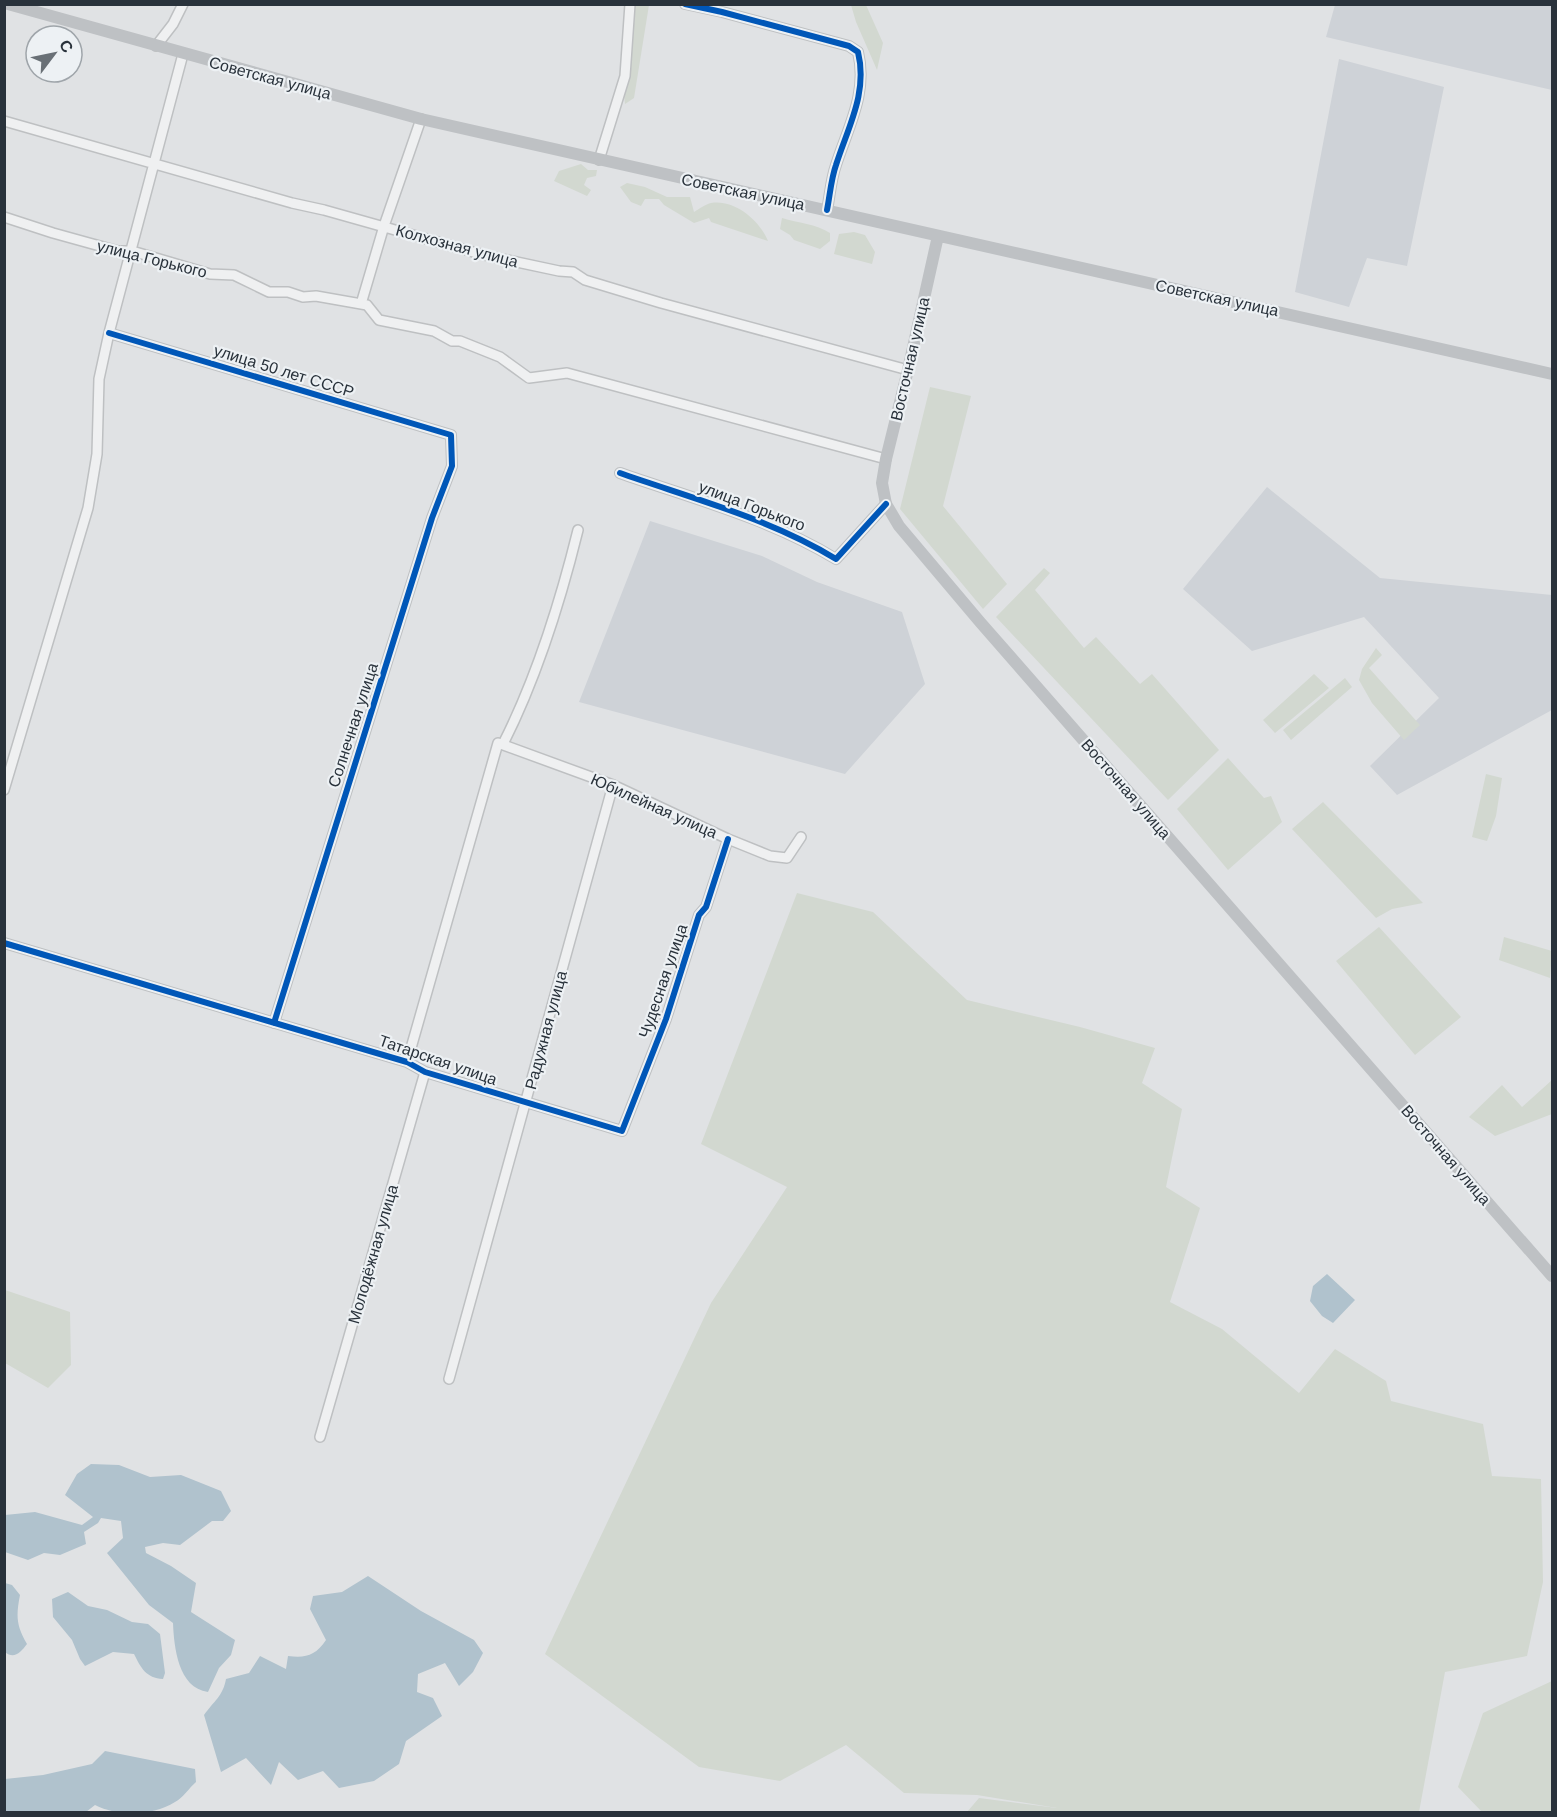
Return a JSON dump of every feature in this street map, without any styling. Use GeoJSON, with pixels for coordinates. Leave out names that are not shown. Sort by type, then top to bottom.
{"type":"FeatureCollection","features":[{"type":"Feature","properties":{"kind":"main road","name":"Советская улица"},"geometry":{"type":"LineString","coordinates":[[8,4],[421,119],[1552,374]]}},
{"type":"Feature","properties":{"kind":"main road","name":"Восточная улица"},"geometry":{"type":"LineString","coordinates":[[938,236],[886,459],[882,483],[886,504],[899,526],[980,622],[1552,1276]]}},
{"type":"Feature","properties":{"kind":"street"},"geometry":{"type":"LineString","coordinates":[[156,46],[173,24],[183,4]]}},
{"type":"Feature","properties":{"kind":"street"},"geometry":{"type":"LineString","coordinates":[[599,160],[625,76],[630,4]]}},
{"type":"Feature","properties":{"kind":"street"},"geometry":{"type":"LineString","coordinates":[[684,4],[849,46],[858,52],[861,64],[861,93],[836,166],[827,210]]}},
{"type":"Feature","properties":{"kind":"street"},"geometry":{"type":"LineString","coordinates":[[4,790],[88,508],[97,453],[99,379],[109,333],[183,54]]}},
{"type":"Feature","properties":{"kind":"street"},"geometry":{"type":"LineString","coordinates":[[361,304],[384,226],[421,119]]}},
{"type":"Feature","properties":{"kind":"street","name":"Колхозная улица"},"geometry":{"type":"LineString","coordinates":[[4,121],[484,255],[573,272],[585,280],[661,303],[908,370]]}},
{"type":"Feature","properties":{"kind":"street","name":"улица Горького"},"geometry":{"type":"LineString","coordinates":[[4,217],[118,251],[132,251],[210,274],[234,275],[269,292],[288,292],[303,297],[316,296],[367,305],[379,320],[435,331],[452,340],[500,357],[530,378],[567,374],[886,459]]}},
{"type":"Feature","properties":{"kind":"street","name":"улица 50 лет СССР"},"geometry":{"type":"LineString","coordinates":[[109,333],[451,435]]}},
{"type":"Feature","properties":{"kind":"street","name":"Солнечная улица"},"geometry":{"type":"LineString","coordinates":[[274,1023],[432,518],[452,466],[451,435]]}},
{"type":"Feature","properties":{"kind":"street","name":"улица Горького"},"geometry":{"type":"LineString","coordinates":[[620,473],[765,524],[810,542],[836,559],[886,504]]}},
{"type":"Feature","properties":{"kind":"street"},"geometry":{"type":"LineString","coordinates":[[406,1062],[501,743],[523,705],[563,586],[578,530]]}},
{"type":"Feature","properties":{"kind":"street","name":"Юбилейная улица"},"geometry":{"type":"LineString","coordinates":[[501,743],[613,785],[728,839],[770,856],[786,858],[801,837]]}},
{"type":"Feature","properties":{"kind":"street","name":"Радужная улица"},"geometry":{"type":"LineString","coordinates":[[449,1379],[613,785]]}},
{"type":"Feature","properties":{"kind":"street","name":"Чудесная улица"},"geometry":{"type":"LineString","coordinates":[[622,1131],[666,1019],[699,915],[706,907],[728,839]]}},
{"type":"Feature","properties":{"kind":"street","name":"Татарская улица"},"geometry":{"type":"LineString","coordinates":[[4,943],[406,1062],[425,1072],[622,1131]]}},
{"type":"Feature","properties":{"kind":"street","name":"Молодёжная улица"},"geometry":{"type":"LineString","coordinates":[[320,1437],[425,1072]]}},
{"type":"Feature","properties":{"kind":"shaded area"},"geometry":{"type":"Polygon","coordinates":[[[633,5],[649,5],[634,98],[625,104],[621,69],[633,5]]]}},
{"type":"Feature","properties":{"kind":"shaded area"},"geometry":{"type":"Polygon","coordinates":[[[851,5],[866,5],[883,43],[877,70],[856,22],[851,5]]]}},
{"type":"Feature","properties":{"kind":"shaded area"},"geometry":{"type":"Polygon","coordinates":[[[1335,5],[1552,5],[1552,90],[1326,37],[1335,5]]]}},
{"type":"Feature","properties":{"kind":"shaded area"},"geometry":{"type":"Polygon","coordinates":[[[1339,59],[1444,87],[1407,266],[1367,258],[1349,307],[1295,292],[1339,59]]]}},
{"type":"Feature","properties":{"kind":"shaded area"},"geometry":{"type":"Polygon","coordinates":[[[581,164],[588,170],[597,170],[596,176],[587,178],[584,185],[591,190],[587,196],[554,181],[559,171],[581,164]]]}},
{"type":"Feature","properties":{"kind":"shaded area"},"geometry":{"type":"Polygon","coordinates":[[[627,183],[645,187],[667,197],[690,197],[694,212],[711,203],[729,204],[753,219],[768,241],[711,222],[709,218],[694,223],[664,205],[659,199],[645,199],[641,206],[631,202],[620,187],[627,183]]]}},
{"type":"Feature","properties":{"kind":"shaded area"},"geometry":{"type":"Polygon","coordinates":[[[782,218],[825,230],[830,233],[830,241],[820,249],[794,240],[780,229],[782,218]]]}},
{"type":"Feature","properties":{"kind":"shaded area"},"geometry":{"type":"Polygon","coordinates":[[[854,232],[865,235],[875,252],[872,264],[834,254],[839,234],[854,232]]]}},
{"type":"Feature","properties":{"kind":"shaded area"},"geometry":{"type":"Polygon","coordinates":[[[930,387],[971,396],[943,506],[1007,584],[983,609],[900,509],[930,387]]]}},
{"type":"Feature","properties":{"kind":"shaded area"},"geometry":{"type":"Polygon","coordinates":[[[1267,487],[1380,578],[1552,595],[1552,710],[1397,795],[1370,766],[1439,698],[1364,617],[1252,651],[1183,589],[1267,487]]]}},
{"type":"Feature","properties":{"kind":"shaded area"},"geometry":{"type":"Polygon","coordinates":[[[650,521],[762,556],[817,582],[902,612],[925,684],[845,774],[579,702],[650,521]]]}},
{"type":"Feature","properties":{"kind":"shaded area"},"geometry":{"type":"Polygon","coordinates":[[[1044,568],[1050,573],[1035,590],[1084,648],[1096,637],[1140,684],[1152,674],[1219,750],[1168,800],[996,617],[1044,568]]]}},
{"type":"Feature","properties":{"kind":"shaded area"},"geometry":{"type":"Polygon","coordinates":[[[1376,648],[1382,655],[1369,668],[1420,725],[1404,740],[1372,703],[1359,680],[1362,669],[1376,648]]]}},
{"type":"Feature","properties":{"kind":"shaded area"},"geometry":{"type":"Polygon","coordinates":[[[1314,674],[1329,688],[1275,733],[1263,720],[1314,674]]]}},
{"type":"Feature","properties":{"kind":"shaded area"},"geometry":{"type":"Polygon","coordinates":[[[1345,678],[1352,687],[1291,740],[1283,730],[1345,678]]]}},
{"type":"Feature","properties":{"kind":"shaded area"},"geometry":{"type":"Polygon","coordinates":[[[1228,758],[1264,798],[1271,796],[1282,822],[1228,870],[1177,809],[1228,758]]]}},
{"type":"Feature","properties":{"kind":"shaded area"},"geometry":{"type":"Polygon","coordinates":[[[1486,774],[1502,778],[1496,816],[1487,841],[1472,837],[1486,774]]]}},
{"type":"Feature","properties":{"kind":"shaded area"},"geometry":{"type":"Polygon","coordinates":[[[1323,802],[1423,903],[1392,909],[1376,918],[1292,829],[1323,802]]]}},
{"type":"Feature","properties":{"kind":"shaded area"},"geometry":{"type":"Polygon","coordinates":[[[797,893],[873,912],[967,1000],[1155,1048],[1142,1083],[1182,1109],[1166,1187],[1200,1208],[1170,1302],[1222,1329],[1299,1393],[1335,1349],[1386,1381],[1391,1401],[1483,1424],[1492,1476],[1541,1479],[1543,1582],[1527,1656],[1445,1672],[1419,1812],[967,1812],[979,1798],[1057,1808],[977,1795],[904,1793],[846,1745],[780,1781],[699,1767],[545,1654],[711,1303],[787,1187],[701,1144],[797,893]]]}},
{"type":"Feature","properties":{"kind":"shaded area"},"geometry":{"type":"Polygon","coordinates":[[[1379,927],[1461,1017],[1415,1055],[1336,961],[1379,927]]]}},
{"type":"Feature","properties":{"kind":"shaded area"},"geometry":{"type":"Polygon","coordinates":[[[1504,937],[1552,951],[1550,978],[1499,960],[1504,937]]]}},
{"type":"Feature","properties":{"kind":"shaded area"},"geometry":{"type":"Polygon","coordinates":[[[1552,1080],[1552,1114],[1495,1136],[1469,1117],[1502,1085],[1522,1107],[1552,1080]]]}},
{"type":"Feature","properties":{"kind":"shaded area"},"geometry":{"type":"Polygon","coordinates":[[[5,1290],[70,1312],[71,1365],[48,1388],[5,1363],[5,1290]]]}},
{"type":"Feature","properties":{"kind":"shaded area"},"geometry":{"type":"Polygon","coordinates":[[[1552,1681],[1552,1812],[1482,1812],[1458,1787],[1483,1713],[1552,1681]]]}},
{"type":"Feature","properties":{"kind":"water"},"geometry":{"type":"Polygon","coordinates":[[[1327,1274],[1355,1300],[1333,1323],[1322,1316],[1310,1301],[1313,1286],[1327,1274]]]}},
{"type":"Feature","properties":{"kind":"water"},"geometry":{"type":"Polygon","coordinates":[[[91,1464],[119,1465],[150,1477],[181,1475],[221,1491],[231,1511],[223,1521],[212,1521],[180,1545],[163,1543],[145,1547],[146,1553],[196,1583],[191,1612],[235,1640],[231,1655],[219,1668],[208,1692],[198,1689],[184,1675],[177,1654],[173,1623],[149,1605],[107,1553],[123,1538],[121,1521],[101,1518],[98,1523],[84,1532],[86,1544],[60,1555],[44,1553],[28,1560],[5,1552],[5,1515],[35,1512],[82,1525],[93,1517],[65,1495],[77,1474],[91,1464]]]}},
{"type":"Feature","properties":{"kind":"water"},"geometry":{"type":"Polygon","coordinates":[[[368,1576],[421,1611],[474,1640],[483,1653],[473,1672],[459,1686],[445,1663],[418,1674],[417,1692],[433,1698],[442,1716],[406,1741],[399,1764],[374,1781],[339,1788],[323,1771],[298,1780],[279,1762],[271,1785],[246,1758],[221,1772],[204,1715],[220,1694],[226,1679],[249,1673],[260,1656],[286,1669],[288,1656],[300,1657],[314,1653],[326,1640],[310,1609],[313,1596],[342,1592],[368,1576]]]}},
{"type":"Feature","properties":{"kind":"water"},"geometry":{"type":"Polygon","coordinates":[[[5,1583],[12,1585],[20,1595],[18,1620],[27,1644],[14,1655],[5,1652],[5,1583]]]}},
{"type":"Feature","properties":{"kind":"water"},"geometry":{"type":"Polygon","coordinates":[[[68,1592],[88,1606],[107,1610],[132,1622],[148,1624],[160,1634],[165,1673],[163,1679],[148,1674],[134,1654],[113,1652],[85,1666],[72,1640],[53,1617],[52,1599],[68,1592]]]}},
{"type":"Feature","properties":{"kind":"water"},"geometry":{"type":"Polygon","coordinates":[[[105,1751],[195,1769],[196,1782],[175,1802],[146,1812],[114,1812],[95,1805],[86,1812],[5,1812],[5,1779],[43,1775],[92,1764],[105,1751]]]}},
{"type":"Feature","properties":{"kind":"cycle path"},"geometry":{"type":"LineString","coordinates":[[685,4],[849,46],[858,52],[859,96],[834,170],[827,210]]}},
{"type":"Feature","properties":{"kind":"cycle path"},"geometry":{"type":"LineString","coordinates":[[109,333],[451,435],[452,466],[432,518],[274,1023]]}},
{"type":"Feature","properties":{"kind":"cycle path"},"geometry":{"type":"LineString","coordinates":[[620,473],[758,521],[785,532],[836,559],[886,504]]}},
{"type":"Feature","properties":{"kind":"cycle path"},"geometry":{"type":"LineString","coordinates":[[4,943],[407,1062],[425,1072],[622,1131],[666,1019],[699,915],[706,907],[728,839]]}}]}
